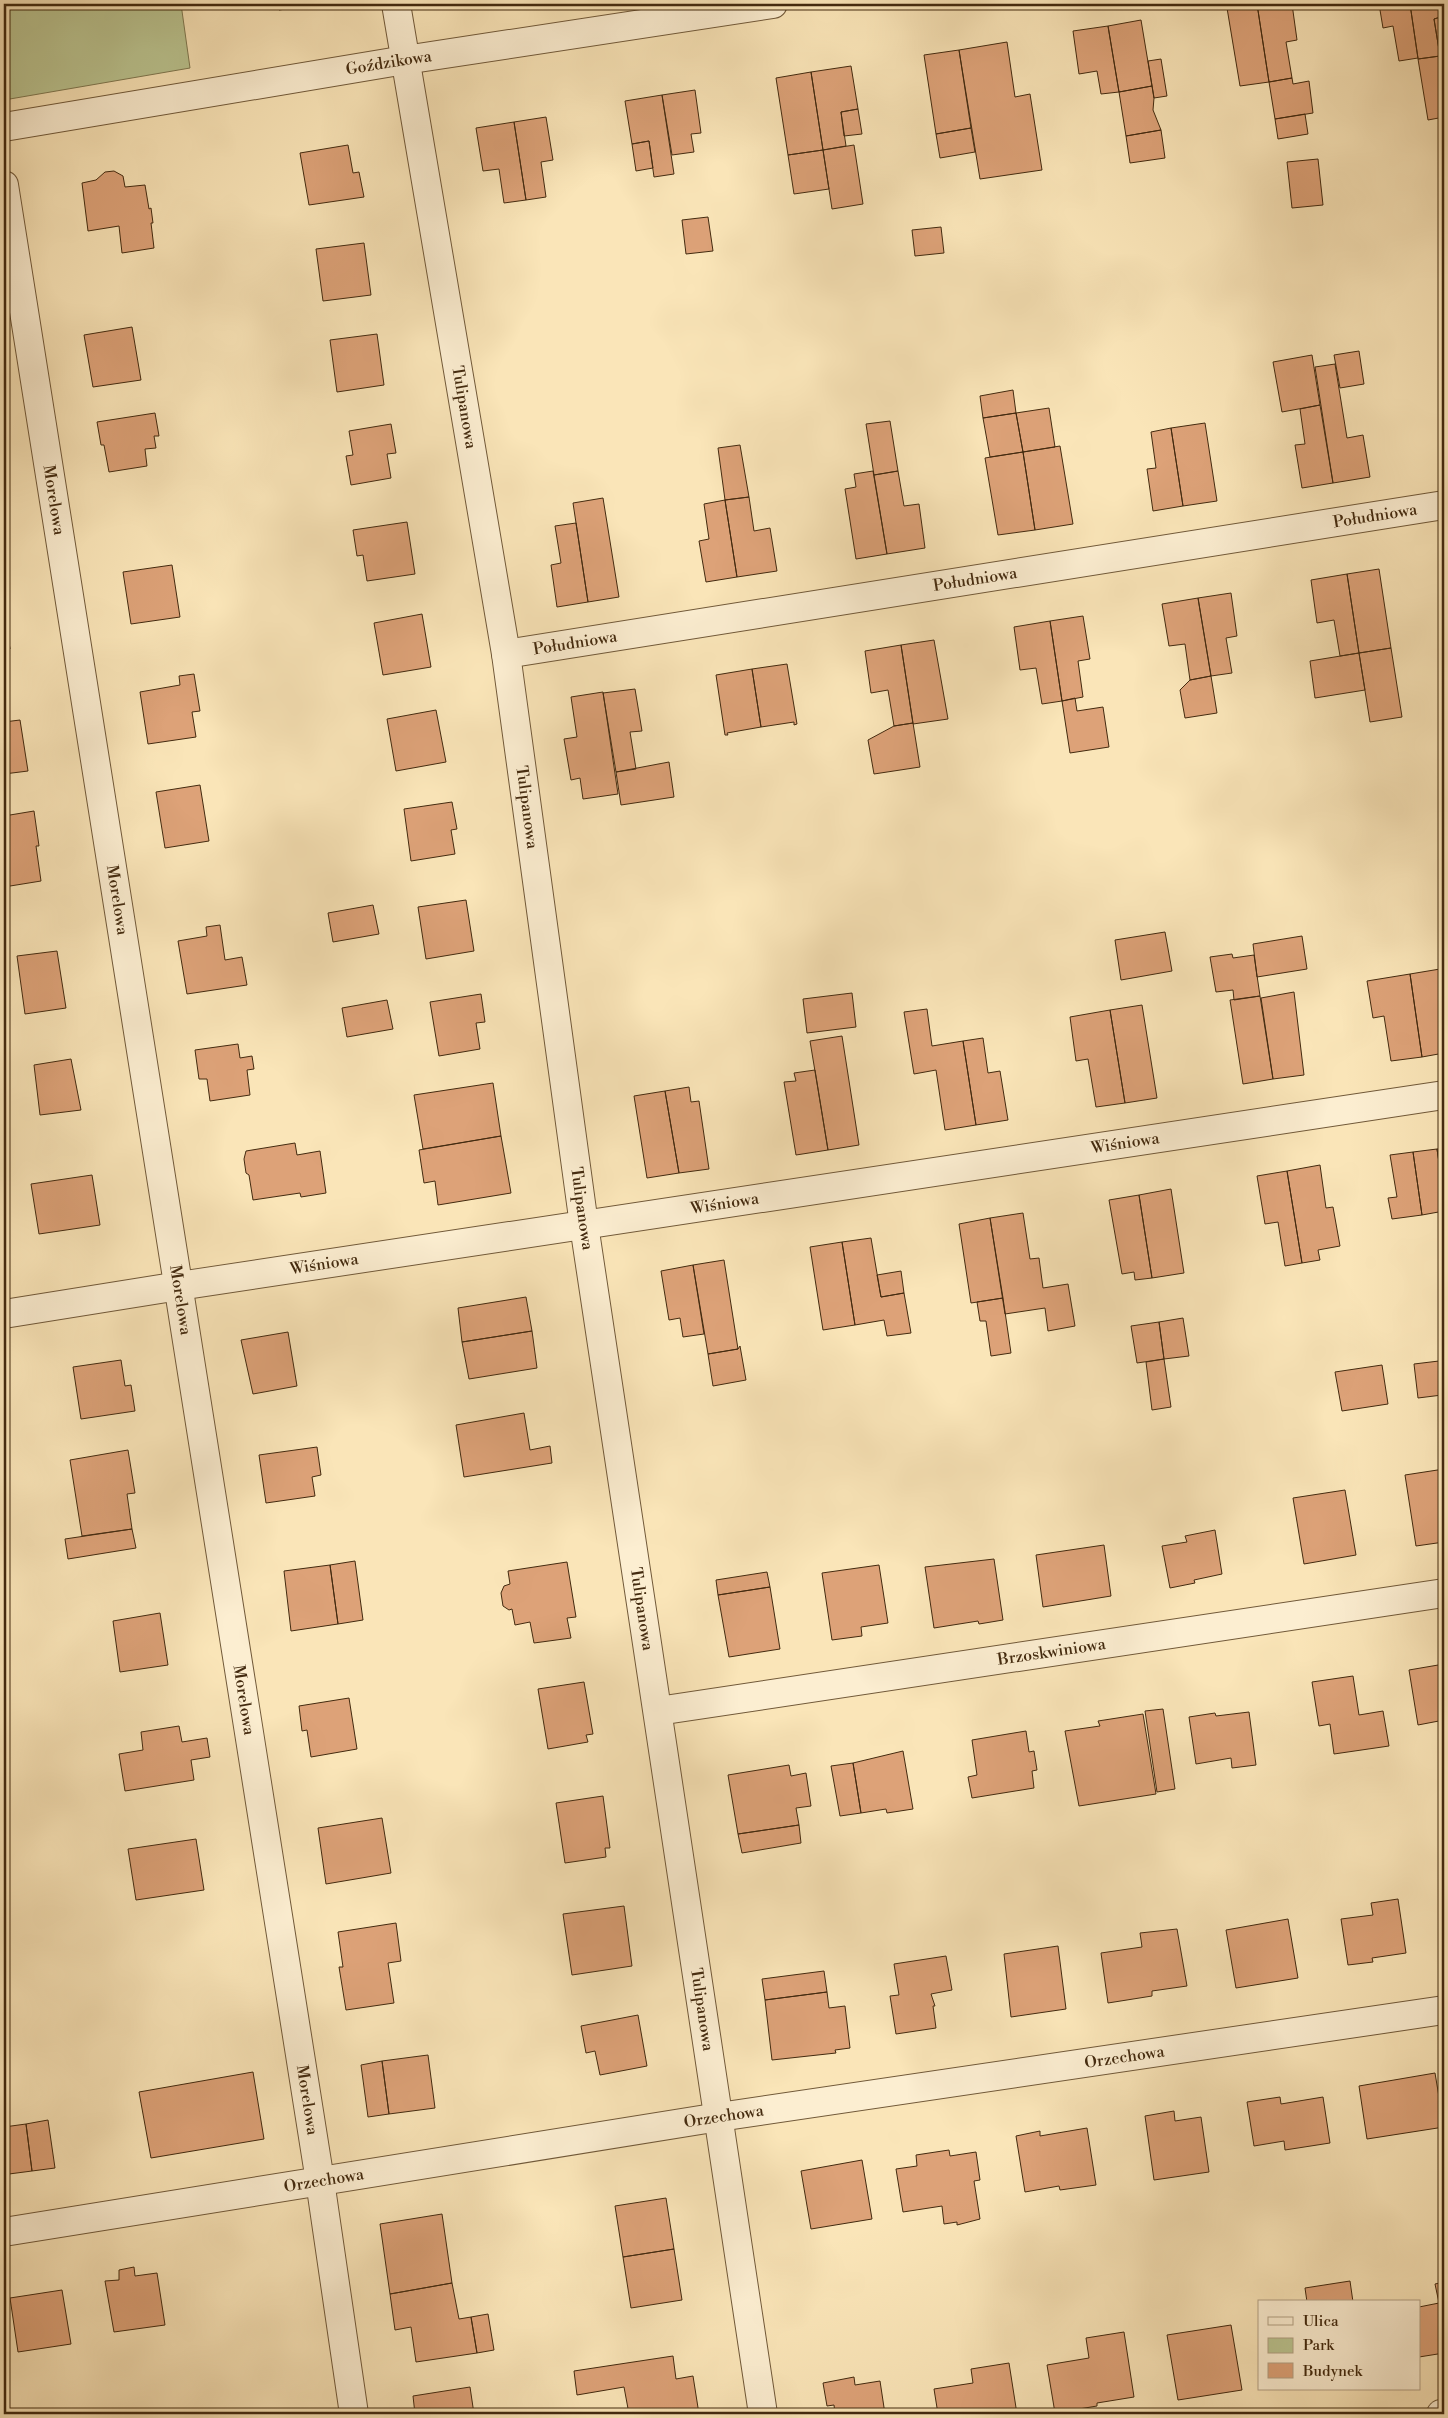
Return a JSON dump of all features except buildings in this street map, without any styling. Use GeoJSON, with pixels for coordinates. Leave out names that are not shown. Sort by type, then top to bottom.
{"type":"FeatureCollection","features":[{"type":"Feature","properties":{"kind":"street","name":"Tulipanowa"},"geometry":{"type":"LineString","coordinates":[[396,4],[506,654],[584,1225],[762,2414]]}},
{"type":"Feature","properties":{"kind":"street","name":"Goździkowa"},"geometry":{"type":"LineString","coordinates":[[4,126],[405,60],[774,4]]}},
{"type":"Feature","properties":{"kind":"street","name":"Morelowa"},"geometry":{"type":"LineString","coordinates":[[4,185],[320,2181],[354,2414]]}},
{"type":"Feature","properties":{"kind":"street","name":"Południowa"},"geometry":{"type":"LineString","coordinates":[[506,654],[1444,505]]}},
{"type":"Feature","properties":{"kind":"street","name":"Wiśniowa"},"geometry":{"type":"LineString","coordinates":[[4,1314],[1444,1096]]}},
{"type":"Feature","properties":{"kind":"street","name":"Brzoskwiniowa"},"geometry":{"type":"LineString","coordinates":[[658,1711],[1444,1594]]}},
{"type":"Feature","properties":{"kind":"street","name":"Orzechowa"},"geometry":{"type":"LineString","coordinates":[[4,2232],[719,2117],[1444,2010]]}},
{"type":"Feature","properties":{"kind":"green space"},"geometry":{"type":"Polygon","coordinates":[[[4,4],[181,4],[190,68],[4,100],[4,4]]]}}]}
